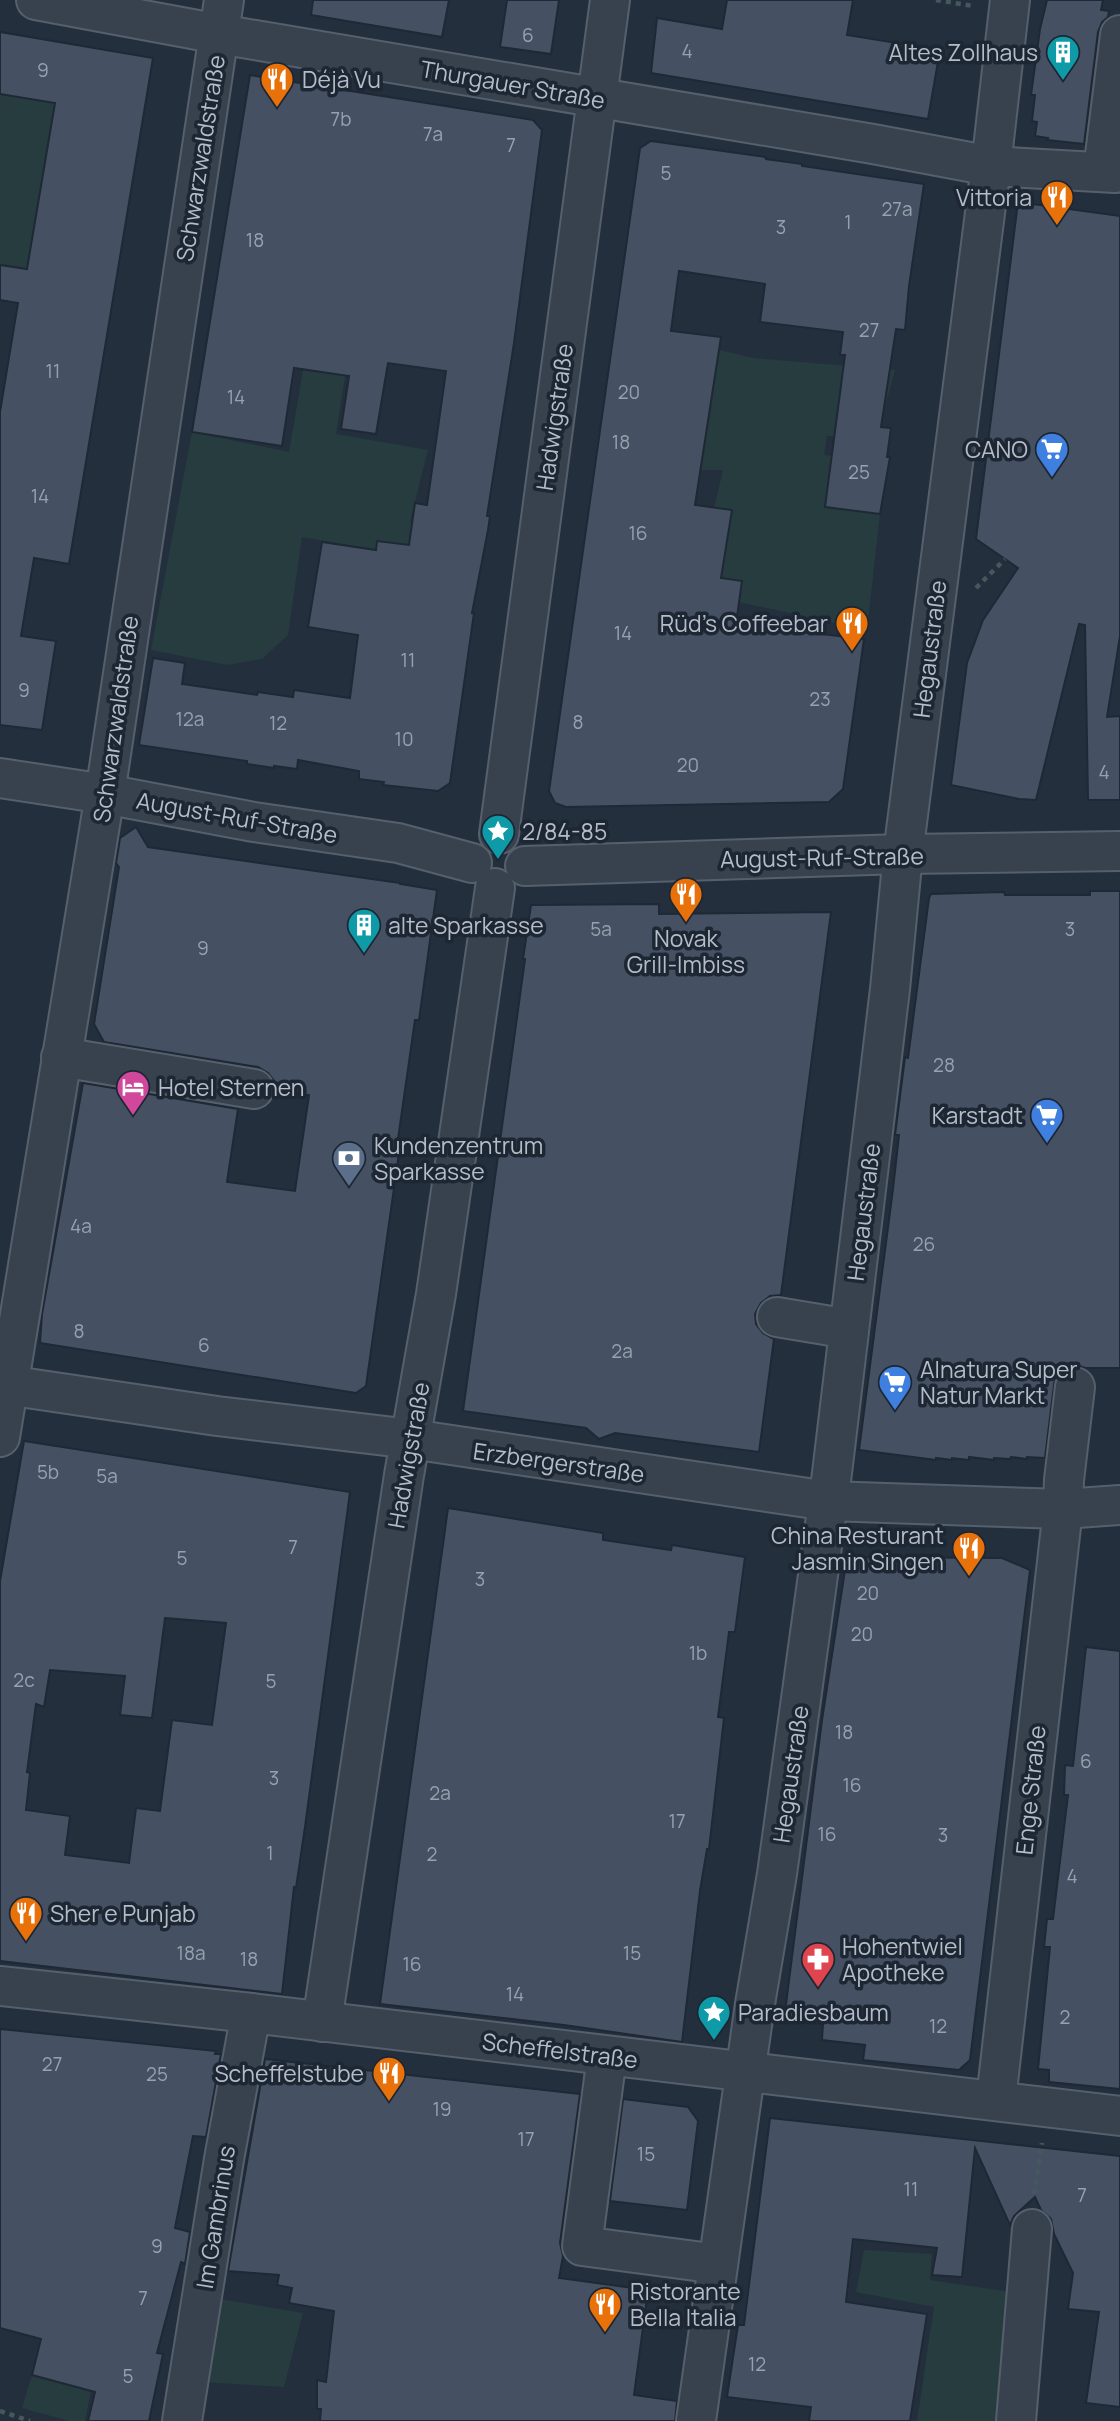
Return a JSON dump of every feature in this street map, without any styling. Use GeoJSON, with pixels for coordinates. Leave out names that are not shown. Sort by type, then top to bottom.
{"type":"FeatureCollection","features":[{"type":"Feature","properties":{"kind":"street","name":"Thurgauer Straße"},"geometry":{"type":"LineString","coordinates":[[36,0],[222,17],[596,99],[991,166],[1109,172],[1120,35]]}},
{"type":"Feature","properties":{"kind":"street","name":"Hadwigstraße"},"geometry":{"type":"LineString","coordinates":[[322,2022],[411,1439],[436,1294],[497,872],[525,858],[514,839],[499,834],[610,0]]}},
{"type":"Feature","properties":{"kind":"street","name":"Hegaustraße"},"geometry":{"type":"LineString","coordinates":[[696,2421],[738,2117],[777,1874],[828,1501],[890,989],[903,854],[1010,6]]}},
{"type":"Feature","properties":{"kind":"street","name":"Schwarzwaldstraße"},"geometry":{"type":"LineString","coordinates":[[0,1437],[4,1385],[105,794],[222,17]]}},
{"type":"Feature","properties":{"kind":"street","name":"August-Ruf-Straße"},"geometry":{"type":"LineString","coordinates":[[0,778],[105,794],[254,822],[398,843],[497,872],[903,854],[1120,851]]}},
{"type":"Feature","properties":{"kind":"street"},"geometry":{"type":"LineString","coordinates":[[61,1057],[254,1088]]}},
{"type":"Feature","properties":{"kind":"street"},"geometry":{"type":"LineString","coordinates":[[777,1317],[849,1329]]}},
{"type":"Feature","properties":{"kind":"street","name":"Erzbergerstraße"},"geometry":{"type":"LineString","coordinates":[[4,1385],[217,1416],[411,1439],[828,1501],[1064,1495],[1120,1504]]}},
{"type":"Feature","properties":{"kind":"street","name":"Enge Straße"},"geometry":{"type":"LineString","coordinates":[[996,2100],[1059,1548],[1074,1387]]}},
{"type":"Feature","properties":{"kind":"street","name":"Scheffelstraße"},"geometry":{"type":"LineString","coordinates":[[0,1986],[251,2013],[1120,2116]]}},
{"type":"Feature","properties":{"kind":"street","name":"Im Gambrinus"},"geometry":{"type":"LineString","coordinates":[[182,2421],[224,2159],[251,2013]]}},
{"type":"Feature","properties":{"kind":"street"},"geometry":{"type":"LineString","coordinates":[[607,2056],[582,2246],[718,2264]]}},
{"type":"Feature","properties":{"kind":"street"},"geometry":{"type":"LineString","coordinates":[[1016,2421],[1032,2229]]}},
{"type":"Feature","properties":{"kind":"path"},"geometry":{"type":"LineString","coordinates":[[1032,2229],[1031,2214],[1047,2107]]}},
{"type":"Feature","properties":{"kind":"path"},"geometry":{"type":"LineString","coordinates":[[0,2411],[30,2421]]}},
{"type":"Feature","properties":{"kind":"green space"},"geometry":{"type":"Polygon","coordinates":[[[0,93],[55,103],[27,269],[0,265],[0,93]]]}},
{"type":"Feature","properties":{"kind":"green space"},"geometry":{"type":"Polygon","coordinates":[[[719,350],[754,358],[895,370],[883,414],[838,408],[834,436],[827,436],[824,455],[832,456],[825,507],[880,514],[867,630],[739,602],[721,578],[732,511],[714,508],[723,470],[700,470],[719,350]]]}},
{"type":"Feature","properties":{"kind":"green space"},"geometry":{"type":"Polygon","coordinates":[[[306,353],[348,358],[336,434],[428,450],[410,522],[429,523],[426,547],[377,541],[376,550],[302,537],[288,635],[262,659],[227,665],[151,650],[192,432],[289,452],[306,353]]]}},
{"type":"Feature","properties":{"kind":"green space"},"geometry":{"type":"Polygon","coordinates":[[[124,2222],[85,2421],[69,2421],[22,2408],[32,2375],[64,2383],[124,2222]]]}},
{"type":"Feature","properties":{"kind":"green space"},"geometry":{"type":"Polygon","coordinates":[[[864,2250],[932,2254],[930,2280],[1011,2292],[998,2421],[917,2421],[934,2307],[856,2292],[864,2250]]]}},
{"type":"Feature","properties":{"kind":"green space"},"geometry":{"type":"Polygon","coordinates":[[[202,2296],[303,2313],[284,2387],[188,2381],[202,2296]]]}},
{"type":"Feature","properties":{"kind":"building"},"geometry":{"type":"Polygon","coordinates":[[[313,0],[449,0],[442,37],[311,15],[313,0]]]}},
{"type":"Feature","properties":{"kind":"building"},"geometry":{"type":"Polygon","coordinates":[[[507,0],[559,0],[551,54],[500,47],[507,0]]]}},
{"type":"Feature","properties":{"kind":"building"},"geometry":{"type":"Polygon","coordinates":[[[727,0],[853,0],[847,35],[940,50],[928,119],[651,73],[657,18],[722,29],[727,0]]]}},
{"type":"Feature","properties":{"kind":"building","name":"Altes Zollhaus"},"geometry":{"type":"Polygon","coordinates":[[[1047,0],[1103,0],[1101,10],[1109,11],[1098,32],[1084,144],[1035,136],[1037,122],[1032,121],[1035,95],[1031,95],[1047,0]]]}},
{"type":"Feature","properties":{"kind":"building"},"geometry":{"type":"Polygon","coordinates":[[[0,32],[153,58],[69,564],[34,558],[21,636],[56,641],[42,730],[0,725],[0,412],[18,303],[0,300],[0,265],[27,269],[55,103],[0,94],[0,32]]]}},
{"type":"Feature","properties":{"kind":"building"},"geometry":{"type":"Polygon","coordinates":[[[250,75],[533,120],[542,130],[514,343],[487,516],[490,516],[472,613],[450,783],[438,791],[383,785],[384,782],[359,779],[359,771],[298,760],[297,769],[274,768],[247,764],[247,761],[139,745],[153,658],[185,663],[182,684],[257,695],[258,692],[293,697],[294,690],[350,698],[358,635],[308,627],[322,542],[376,550],[377,541],[409,545],[415,503],[427,505],[446,371],[388,363],[376,434],[341,429],[349,376],[294,368],[282,446],[192,432],[250,75]]]}},
{"type":"Feature","properties":{"kind":"building"},"geometry":{"type":"Polygon","coordinates":[[[651,141],[924,184],[905,330],[896,329],[881,427],[891,428],[887,457],[890,457],[880,514],[825,507],[845,355],[840,355],[843,332],[760,322],[765,284],[679,271],[671,331],[721,337],[695,505],[732,510],[721,578],[742,581],[736,624],[864,639],[843,789],[829,802],[566,807],[555,803],[549,791],[640,148],[651,141]]]}},
{"type":"Feature","properties":{"kind":"building","name":"CANO"},"geometry":{"type":"Polygon","coordinates":[[[1018,202],[1120,216],[1120,636],[1107,717],[1120,716],[1120,800],[1088,800],[1085,625],[1079,624],[1036,800],[951,785],[967,663],[983,620],[1018,568],[976,539],[1018,202]]]}},
{"type":"Feature","properties":{"kind":"building"},"geometry":{"type":"Polygon","coordinates":[[[136,827],[148,847],[437,890],[419,1020],[415,1020],[366,1386],[356,1393],[40,1343],[42,1314],[83,1083],[238,1109],[227,1182],[295,1191],[309,1095],[276,1091],[274,1081],[268,1073],[258,1067],[104,1042],[94,1024],[119,867],[116,863],[120,838],[136,827]]]}},
{"type":"Feature","properties":{"kind":"building"},"geometry":{"type":"Polygon","coordinates":[[[1090,891],[1120,891],[1120,1368],[1085,1368],[1077,1365],[1056,1369],[1045,1458],[1011,1457],[994,1460],[969,1457],[969,1460],[936,1460],[859,1450],[893,1189],[899,1135],[895,1135],[929,898],[931,894],[1004,892],[1005,895],[1090,895],[1090,891]]]}},
{"type":"Feature","properties":{"kind":"building"},"geometry":{"type":"Polygon","coordinates":[[[659,904],[659,914],[831,912],[781,1295],[770,1296],[761,1303],[755,1314],[756,1324],[763,1333],[774,1339],[759,1452],[615,1433],[599,1439],[586,1428],[463,1411],[531,905],[659,904]]]}},
{"type":"Feature","properties":{"kind":"building"},"geometry":{"type":"Polygon","coordinates":[[[24,1441],[350,1492],[305,1827],[296,1888],[294,1887],[282,1994],[0,1961],[0,1581],[24,1441]],[[165,1618],[152,1718],[120,1715],[125,1676],[50,1670],[44,1707],[36,1704],[27,1772],[30,1773],[26,1810],[70,1816],[65,1855],[129,1863],[136,1808],[160,1811],[172,1720],[212,1725],[226,1623],[165,1618]]]}},
{"type":"Feature","properties":{"kind":"building"},"geometry":{"type":"Polygon","coordinates":[[[448,1508],[603,1533],[603,1540],[671,1550],[672,1545],[745,1557],[735,1632],[729,1632],[718,1717],[724,1718],[709,1849],[700,1891],[682,2042],[564,2025],[380,2004],[448,1508]]]}},
{"type":"Feature","properties":{"kind":"building"},"geometry":{"type":"Polygon","coordinates":[[[847,1557],[1002,1558],[1030,1570],[970,2060],[959,2070],[863,2060],[865,2045],[822,2040],[823,2024],[784,2020],[822,1720],[847,1557]]]}},
{"type":"Feature","properties":{"kind":"building"},"geometry":{"type":"Polygon","coordinates":[[[1086,1647],[1120,1651],[1120,2089],[1049,2082],[1049,2070],[1038,2069],[1050,1947],[1044,1947],[1047,1919],[1053,1919],[1068,1795],[1064,1795],[1065,1765],[1073,1766],[1086,1647]]]}},
{"type":"Feature","properties":{"kind":"building"},"geometry":{"type":"Polygon","coordinates":[[[0,2029],[216,2051],[215,2054],[221,2054],[206,2137],[193,2136],[175,2228],[190,2232],[185,2264],[181,2262],[157,2353],[163,2354],[149,2421],[88,2421],[95,2392],[32,2375],[41,2339],[0,2328],[0,2029]]]}},
{"type":"Feature","properties":{"kind":"building"},"geometry":{"type":"Polygon","coordinates":[[[265,2059],[580,2094],[560,2243],[563,2256],[559,2278],[648,2290],[634,2395],[677,2401],[675,2421],[320,2421],[321,2409],[317,2409],[317,2380],[326,2382],[334,2311],[289,2303],[292,2288],[277,2285],[279,2275],[228,2271],[265,2059]]]}},
{"type":"Feature","properties":{"kind":"building"},"geometry":{"type":"Polygon","coordinates":[[[623,2099],[688,2107],[698,2121],[687,2210],[610,2201],[623,2099]]]}},
{"type":"Feature","properties":{"kind":"building"},"geometry":{"type":"Polygon","coordinates":[[[770,2118],[1120,2156],[1120,2407],[1086,2403],[1099,2312],[1068,2309],[1073,2273],[1054,2234],[1051,2219],[1041,2210],[1035,2197],[1014,2216],[1010,2225],[975,2148],[962,2277],[932,2275],[937,2248],[853,2239],[846,2302],[927,2314],[910,2421],[809,2421],[811,2407],[727,2397],[738,2325],[744,2325],[770,2118]]]}},
{"type":"Feature","properties":{"kind":"place","name":"Altes Zollhaus"},"geometry":{"type":"Point","coordinates":[1063,82]}},
{"type":"Feature","properties":{"kind":"place","name":"Déjà Vu"},"geometry":{"type":"Point","coordinates":[277,109]}},
{"type":"Feature","properties":{"kind":"place","name":"Vittoria"},"geometry":{"type":"Point","coordinates":[1057,227]}},
{"type":"Feature","properties":{"kind":"place","name":"CANO"},"geometry":{"type":"Point","coordinates":[1052,479]}},
{"type":"Feature","properties":{"kind":"place","name":"Rüd’s Coffeebar"},"geometry":{"type":"Point","coordinates":[852,653]}},
{"type":"Feature","properties":{"kind":"place","name":"2/84-85"},"geometry":{"type":"Point","coordinates":[498,861]}},
{"type":"Feature","properties":{"kind":"place","name":"Novak Grill-Imbiss"},"geometry":{"type":"Point","coordinates":[686,924]}},
{"type":"Feature","properties":{"kind":"place","name":"alte Sparkasse"},"geometry":{"type":"Point","coordinates":[364,955]}},
{"type":"Feature","properties":{"kind":"place","name":"Hotel Sternen"},"geometry":{"type":"Point","coordinates":[133,1117]}},
{"type":"Feature","properties":{"kind":"place","name":"Karstadt"},"geometry":{"type":"Point","coordinates":[1047,1145]}},
{"type":"Feature","properties":{"kind":"place","name":"Kundenzentrum Sparkasse"},"geometry":{"type":"Point","coordinates":[349,1188]}},
{"type":"Feature","properties":{"kind":"place","name":"Alnatura Super Natur Markt"},"geometry":{"type":"Point","coordinates":[895,1412]}},
{"type":"Feature","properties":{"kind":"place","name":"China Resturant Jasmin Singen"},"geometry":{"type":"Point","coordinates":[969,1578]}},
{"type":"Feature","properties":{"kind":"place","name":"Sher e Punjab"},"geometry":{"type":"Point","coordinates":[26,1943]}},
{"type":"Feature","properties":{"kind":"place","name":"Hohentwiel Apotheke"},"geometry":{"type":"Point","coordinates":[818,1989]}},
{"type":"Feature","properties":{"kind":"place","name":"Paradiesbaum"},"geometry":{"type":"Point","coordinates":[714,2042]}},
{"type":"Feature","properties":{"kind":"place","name":"Scheffelstube"},"geometry":{"type":"Point","coordinates":[389,2103]}},
{"type":"Feature","properties":{"kind":"place","name":"Ristorante Bella Italia"},"geometry":{"type":"Point","coordinates":[605,2334]}}]}
